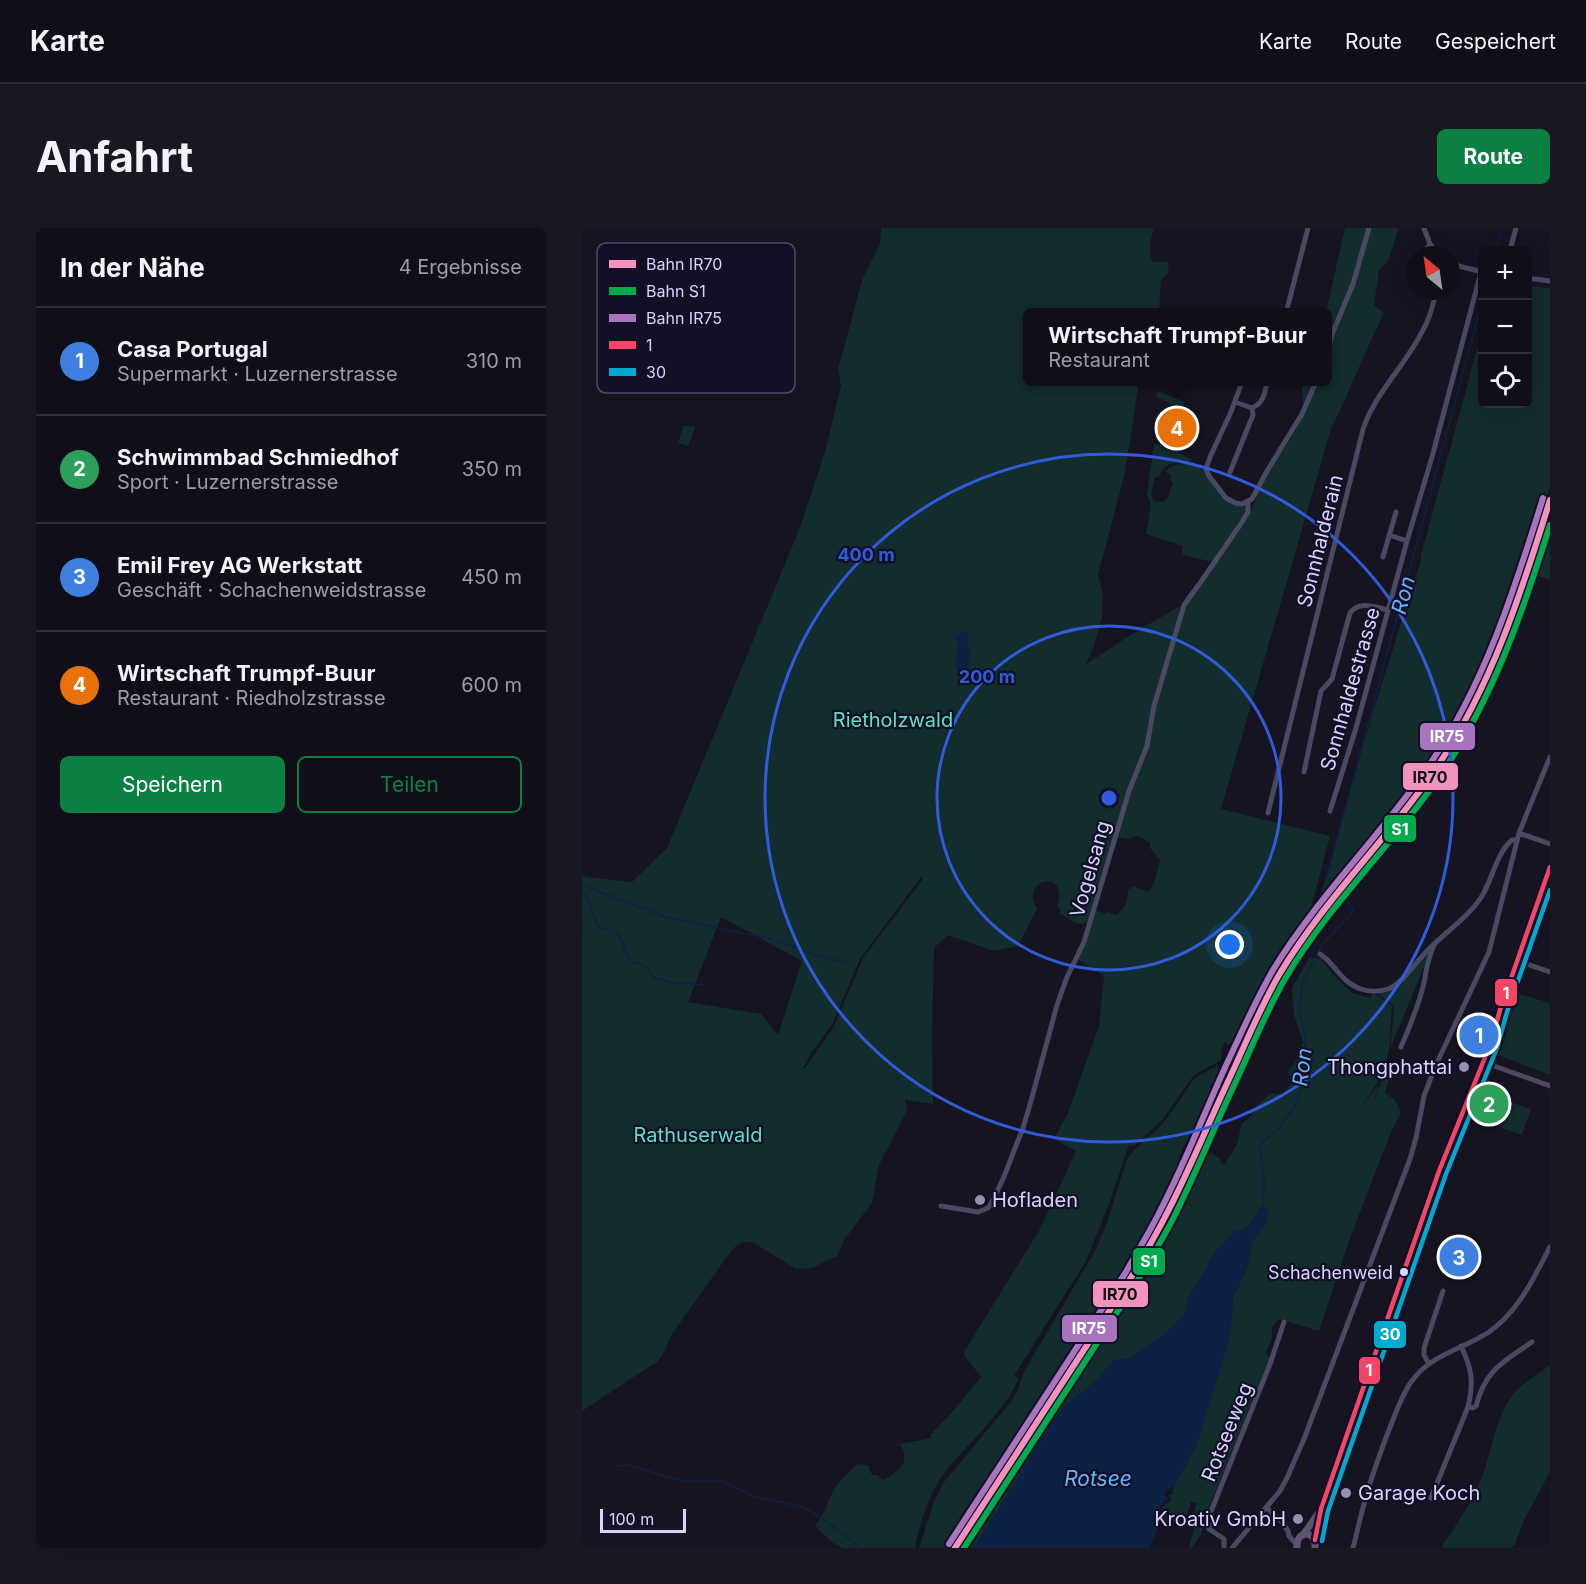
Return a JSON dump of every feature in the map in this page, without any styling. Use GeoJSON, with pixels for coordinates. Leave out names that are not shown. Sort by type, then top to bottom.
{"type":"FeatureCollection","features":[{"type":"Feature","properties":{"kind":"main road"},"geometry":{"type":"LineString","coordinates":[[1315,1544],[1321,1509],[1435,1182],[1483,1062],[1550,867]]}},
{"type":"Feature","properties":{"kind":"main road"},"geometry":{"type":"LineString","coordinates":[[1296,1547],[1321,1509]]}},
{"type":"Feature","properties":{"kind":"main road"},"geometry":{"type":"LineString","coordinates":[[1302,1535],[1310,1535],[1315,1544]]}},
{"type":"Feature","properties":{"kind":"street"},"geometry":{"type":"LineString","coordinates":[[1287,308],[1308,228]]}},
{"type":"Feature","properties":{"kind":"street"},"geometry":{"type":"LineString","coordinates":[[1332,336],[1353,284],[1369,228]]}},
{"type":"Feature","properties":{"kind":"street"},"geometry":{"type":"LineString","coordinates":[[1424,228],[1430,244]]}},
{"type":"Feature","properties":{"kind":"street"},"geometry":{"type":"LineString","coordinates":[[1511,246],[1516,228]]}},
{"type":"Feature","properties":{"kind":"street"},"geometry":{"type":"LineString","coordinates":[[1460,266],[1478,271]]}},
{"type":"Feature","properties":{"kind":"street"},"geometry":{"type":"LineString","coordinates":[[1532,279],[1550,281]]}},
{"type":"Feature","properties":{"kind":"street","name":"Sonnhaldestrasse"},"geometry":{"type":"LineString","coordinates":[[1330,811],[1356,728],[1478,287]]}},
{"type":"Feature","properties":{"kind":"street","name":"Sonnhalderain"},"geometry":{"type":"LineString","coordinates":[[1268,813],[1363,429],[1372,408],[1426,326],[1434,300]]}},
{"type":"Feature","properties":{"kind":"street"},"geometry":{"type":"LineString","coordinates":[[1240,386],[1209,457],[1206,469],[1226,498],[1242,504],[1252,499],[1302,414],[1315,386]]}},
{"type":"Feature","properties":{"kind":"street"},"geometry":{"type":"LineString","coordinates":[[1235,402],[1252,408],[1259,405],[1266,386]]}},
{"type":"Feature","properties":{"kind":"street"},"geometry":{"type":"LineString","coordinates":[[1230,472],[1253,415],[1252,408]]}},
{"type":"Feature","properties":{"kind":"street","name":"Vogelsang"},"geometry":{"type":"LineString","coordinates":[[941,1206],[978,1212],[988,1208],[995,1196],[1023,1128],[1057,1005],[1067,976],[1086,935],[1129,791],[1147,746],[1154,705],[1184,605],[1242,522],[1248,512],[1248,502]]}},
{"type":"Feature","properties":{"kind":"street"},"geometry":{"type":"LineString","coordinates":[[1383,557],[1396,512]]}},
{"type":"Feature","properties":{"kind":"street"},"geometry":{"type":"LineString","coordinates":[[1389,536],[1407,541]]}},
{"type":"Feature","properties":{"kind":"street"},"geometry":{"type":"LineString","coordinates":[[1304,772],[1321,691],[1332,679],[1350,613],[1356,606],[1362,604],[1388,610]]}},
{"type":"Feature","properties":{"kind":"street"},"geometry":{"type":"LineString","coordinates":[[1232,1548],[1280,1491],[1304,1439],[1410,1159],[1424,1096],[1488,952],[1517,840],[1550,757]]}},
{"type":"Feature","properties":{"kind":"street"},"geometry":{"type":"LineString","coordinates":[[1520,833],[1550,844]]}},
{"type":"Feature","properties":{"kind":"street"},"geometry":{"type":"LineString","coordinates":[[1320,954],[1340,976],[1353,985],[1367,991],[1389,989],[1473,908],[1486,888],[1504,848],[1509,842],[1517,840]]}},
{"type":"Feature","properties":{"kind":"street"},"geometry":{"type":"LineString","coordinates":[[1401,1047],[1414,1015],[1426,968],[1435,944]]}},
{"type":"Feature","properties":{"kind":"street"},"geometry":{"type":"LineString","coordinates":[[1518,961],[1550,972]]}},
{"type":"Feature","properties":{"kind":"street"},"geometry":{"type":"LineString","coordinates":[[1483,1062],[1550,1086]]}},
{"type":"Feature","properties":{"kind":"street"},"geometry":{"type":"LineString","coordinates":[[1353,1548],[1364,1502],[1389,1429],[1404,1394],[1414,1378],[1429,1364],[1488,1333],[1513,1312],[1550,1248]]}},
{"type":"Feature","properties":{"kind":"street"},"geometry":{"type":"LineString","coordinates":[[1429,1364],[1424,1355],[1424,1348],[1443,1291]]}},
{"type":"Feature","properties":{"kind":"street","name":"Rotseeweg"},"geometry":{"type":"LineString","coordinates":[[1224,1548],[1224,1539],[1209,1529],[1210,1514],[1270,1364],[1284,1322]]}},
{"type":"Feature","properties":{"kind":"street"},"geometry":{"type":"LineString","coordinates":[[1468,1407],[1476,1406],[1485,1381],[1495,1369],[1532,1342]]}},
{"type":"Feature","properties":{"kind":"street"},"geometry":{"type":"LineString","coordinates":[[1431,1498],[1471,1396],[1472,1372],[1461,1347]]}},
{"type":"Feature","properties":{"kind":"street"},"geometry":{"type":"LineString","coordinates":[[1267,1508],[1282,1522],[1296,1547]]}},
{"type":"Feature","properties":{"kind":"street"},"geometry":{"type":"LineString","coordinates":[[1288,1531],[1302,1535]]}},
{"type":"Feature","properties":{"kind":"green space","name":"Rietholzwald"},"geometry":{"type":"Polygon","coordinates":[[[881,228],[1154,228],[1150,244],[1152,261],[1167,262],[1169,269],[1167,275],[1161,280],[1159,308],[1023,308],[1023,386],[1138,386],[1125,473],[1098,575],[1103,595],[1102,618],[1093,649],[1085,665],[1180,606],[1147,742],[1121,811],[1087,922],[1076,923],[1059,913],[1061,909],[1057,906],[1059,892],[1056,885],[1046,881],[1040,883],[1033,893],[1037,909],[1018,946],[994,951],[948,935],[934,948],[933,1104],[905,1100],[907,1111],[879,1165],[872,1203],[844,1240],[837,1256],[812,1268],[796,1269],[752,1242],[739,1244],[729,1254],[672,1334],[658,1361],[582,1411],[582,875],[632,882],[667,848],[799,530],[825,452],[841,386],[838,369],[863,277],[880,244],[881,228]],[[922,876],[860,959],[833,1023],[803,1068],[833,1028],[863,958],[923,879],[922,876]],[[721,917],[688,1002],[761,1014],[778,1035],[802,961],[721,917]]]}},
{"type":"Feature","properties":{"kind":"green space"},"geometry":{"type":"Polygon","coordinates":[[[1345,228],[1399,228],[1388,261],[1379,270],[1374,305],[1384,313],[1331,429],[1221,809],[1330,836],[1310,912],[1231,1042],[1228,1045],[1225,1042],[1222,1047],[1221,1060],[1194,1075],[1162,1120],[1134,1146],[1129,1145],[1086,1261],[1014,1376],[1019,1378],[1012,1392],[993,1418],[940,1479],[924,1512],[915,1548],[843,1548],[833,1543],[815,1526],[837,1484],[858,1464],[868,1465],[872,1475],[878,1475],[882,1480],[892,1475],[904,1463],[904,1452],[900,1444],[932,1438],[930,1437],[933,1432],[981,1377],[964,1352],[1040,1229],[1076,1151],[1054,1139],[1068,1113],[1099,1026],[1104,976],[1077,959],[1094,909],[1105,914],[1106,912],[1117,915],[1126,904],[1128,890],[1133,886],[1148,892],[1155,881],[1160,860],[1150,848],[1150,842],[1137,836],[1127,839],[1115,837],[1147,748],[1155,708],[1182,611],[1247,518],[1260,486],[1294,433],[1304,414],[1302,386],[1332,386],[1332,308],[1327,308],[1345,228]]]}},
{"type":"Feature","properties":{"kind":"green space"},"geometry":{"type":"Polygon","coordinates":[[[1532,286],[1550,288],[1550,487],[1519,587],[1499,641],[1479,688],[1449,741],[1424,777],[1319,907],[1372,715],[1421,555],[1478,346],[1478,408],[1532,408],[1532,286]]]}},
{"type":"Feature","properties":{"kind":"green space"},"geometry":{"type":"Polygon","coordinates":[[[1158,391],[1185,402],[1178,413],[1170,403],[1156,397],[1158,391]]]}},
{"type":"Feature","properties":{"kind":"green space"},"geometry":{"type":"Polygon","coordinates":[[[683,426],[695,428],[688,446],[678,443],[683,426]]]}},
{"type":"Feature","properties":{"kind":"green space"},"geometry":{"type":"Polygon","coordinates":[[[1154,444],[1174,450],[1192,461],[1168,465],[1159,477],[1155,477],[1151,493],[1154,501],[1163,502],[1168,497],[1173,482],[1170,481],[1171,475],[1166,472],[1168,468],[1186,464],[1203,470],[1224,499],[1232,505],[1247,509],[1213,562],[1182,555],[1183,546],[1146,534],[1151,505],[1147,495],[1154,444]]]}},
{"type":"Feature","properties":{"kind":"green space"},"geometry":{"type":"Polygon","coordinates":[[[1550,530],[1550,580],[1535,575],[1550,530]]]}},
{"type":"Feature","properties":{"kind":"green space"},"geometry":{"type":"Polygon","coordinates":[[[1431,950],[1390,1049],[1394,1008],[1379,994],[1401,982],[1431,950]]]}},
{"type":"Feature","properties":{"kind":"green space"},"geometry":{"type":"Polygon","coordinates":[[[1309,958],[1321,959],[1352,993],[1371,998],[1372,994],[1392,1006],[1389,1052],[1381,1077],[1362,1106],[1379,1084],[1375,1098],[1386,1068],[1390,1073],[1385,1093],[1395,1100],[1401,1113],[1391,1132],[1350,1238],[1319,1331],[1279,1319],[1272,1327],[1272,1338],[1265,1355],[1270,1357],[1206,1515],[1201,1534],[1192,1548],[1189,1548],[1194,1528],[1193,1514],[1197,1503],[1191,1502],[1187,1516],[1179,1514],[1177,1525],[1170,1519],[1160,1524],[1160,1518],[1165,1513],[1161,1508],[1170,1501],[1171,1498],[1168,1496],[1174,1493],[1172,1490],[1196,1446],[1230,1335],[1233,1298],[1249,1263],[1251,1243],[1265,1225],[1269,1211],[1259,1207],[1251,1224],[1235,1231],[1217,1250],[1188,1299],[1184,1314],[1178,1322],[1164,1335],[1129,1358],[1113,1361],[1098,1380],[1065,1406],[974,1548],[965,1548],[1147,1267],[1195,1175],[1210,1152],[1219,1158],[1224,1166],[1237,1144],[1242,1123],[1251,1116],[1253,1109],[1270,1094],[1283,1094],[1289,1087],[1291,1080],[1288,1071],[1297,1060],[1303,1042],[1294,1015],[1292,988],[1309,958]]]}},
{"type":"Feature","properties":{"kind":"green space"},"geometry":{"type":"Polygon","coordinates":[[[1516,993],[1550,1003],[1550,1075],[1498,1055],[1516,993]]]}},
{"type":"Feature","properties":{"kind":"green space"},"geometry":{"type":"Polygon","coordinates":[[[1217,1066],[1220,1069],[1222,1066],[1204,1109],[1182,1150],[1173,1179],[1144,1240],[1079,1348],[946,1548],[919,1548],[934,1502],[944,1482],[1013,1399],[1025,1370],[1095,1251],[1107,1223],[1126,1161],[1133,1151],[1164,1122],[1193,1080],[1217,1066]]]}},
{"type":"Feature","properties":{"kind":"green space"},"geometry":{"type":"Polygon","coordinates":[[[1510,1102],[1531,1109],[1522,1135],[1502,1128],[1510,1102]]]}},
{"type":"Feature","properties":{"kind":"green space"},"geometry":{"type":"Polygon","coordinates":[[[1550,1365],[1550,1472],[1524,1520],[1515,1544],[1510,1548],[1441,1548],[1475,1491],[1484,1471],[1500,1418],[1510,1398],[1520,1387],[1550,1365]]]}},
{"type":"Feature","properties":{"kind":"water"},"geometry":{"type":"Polygon","coordinates":[[[966,632],[969,634],[967,647],[970,648],[969,667],[960,673],[956,667],[958,642],[956,635],[966,632]]]}},
{"type":"Feature","properties":{"kind":"water","name":"Rotsee"},"geometry":{"type":"Polygon","coordinates":[[[1263,1205],[1269,1211],[1265,1225],[1251,1243],[1249,1263],[1233,1298],[1230,1335],[1196,1446],[1174,1486],[1164,1493],[1168,1499],[1160,1507],[1161,1515],[1157,1517],[1158,1526],[1150,1548],[974,1548],[1065,1405],[1098,1380],[1113,1361],[1130,1358],[1164,1335],[1178,1322],[1184,1314],[1188,1299],[1217,1250],[1235,1231],[1251,1224],[1259,1207],[1263,1205]]]}},
{"type":"Feature","properties":{"kind":"waterway","name":"Ron"},"geometry":{"type":"LineString","coordinates":[[1497,246],[1502,228]]}},
{"type":"Feature","properties":{"kind":"waterway","name":"Ron"},"geometry":{"type":"LineString","coordinates":[[1334,885],[1327,876],[1478,317]]}},
{"type":"Feature","properties":{"kind":"waterway"},"geometry":{"type":"LineString","coordinates":[[582,885],[668,918],[773,939]]}},
{"type":"Feature","properties":{"kind":"waterway"},"geometry":{"type":"LineString","coordinates":[[582,890],[588,898],[599,927],[610,930]]}},
{"type":"Feature","properties":{"kind":"waterway","name":"Ron"},"geometry":{"type":"LineString","coordinates":[[1263,1205],[1264,1176],[1259,1148],[1277,1130],[1296,1105],[1302,1086],[1306,1039],[1300,1014],[1302,983],[1322,945],[1352,913],[1353,909],[1344,898]]}},
{"type":"Feature","properties":{"kind":"waterway"},"geometry":{"type":"LineString","coordinates":[[617,933],[627,956],[633,962],[645,966],[655,978],[673,983],[703,985]]}},
{"type":"Feature","properties":{"kind":"waterway"},"geometry":{"type":"LineString","coordinates":[[778,941],[818,956],[849,963]]}},
{"type":"Feature","properties":{"kind":"waterway"},"geometry":{"type":"LineString","coordinates":[[616,1466],[628,1465],[681,1481],[721,1481],[756,1497],[803,1507],[819,1516]]}},
{"type":"Feature","properties":{"kind":"waterway"},"geometry":{"type":"LineString","coordinates":[[823,1519],[861,1548]]}},
{"type":"Feature","properties":{"kind":"rail line","name":"IR75"},"geometry":{"type":"LineString","coordinates":[[949,1544],[1126,1272],[1147,1235],[1176,1178],[1259,995],[1273,970],[1310,917],[1411,790],[1449,733],[1467,701],[1496,635],[1543,498]]}},
{"type":"Feature","properties":{"kind":"rail line","name":"IR70"},"geometry":{"type":"LineString","coordinates":[[955,1548],[1132,1276],[1153,1239],[1183,1181],[1254,1023],[1279,975],[1315,922],[1416,796],[1455,739],[1503,640],[1550,500]]}},
{"type":"Feature","properties":{"kind":"rail line","name":"S1"},"geometry":{"type":"LineString","coordinates":[[964,1548],[1138,1280],[1165,1233],[1191,1182],[1260,1027],[1285,979],[1321,925],[1403,825],[1442,773],[1477,715],[1517,622],[1550,525]]}},
{"type":"Feature","properties":{"kind":"transit line","name":"1"},"geometry":{"type":"LineString","coordinates":[[1315,1540],[1321,1509],[1439,1171],[1490,1045],[1550,867]]}},
{"type":"Feature","properties":{"kind":"transit line","name":"30"},"geometry":{"type":"LineString","coordinates":[[1322,1541],[1328,1511],[1446,1174],[1497,1048],[1507,1012],[1550,890]]}},
{"type":"Feature","properties":{"kind":"place","name":"Wirtschaft Trumpf-Buur"},"geometry":{"type":"Point","coordinates":[1177,428]}},
{"type":"Feature","properties":{"kind":"place","name":"Casa Portugal"},"geometry":{"type":"Point","coordinates":[1479,1035]}},
{"type":"Feature","properties":{"kind":"place","name":"Thongphattai"},"geometry":{"type":"Point","coordinates":[1464,1067]}},
{"type":"Feature","properties":{"kind":"place","name":"Schwimmbad Schmiedhof"},"geometry":{"type":"Point","coordinates":[1489,1104]}},
{"type":"Feature","properties":{"kind":"place","name":"Hofladen"},"geometry":{"type":"Point","coordinates":[980,1200]}},
{"type":"Feature","properties":{"kind":"place","name":"Emil Frey AG Werkstatt"},"geometry":{"type":"Point","coordinates":[1459,1257]}},
{"type":"Feature","properties":{"kind":"place","name":"Schachenweid"},"geometry":{"type":"Point","coordinates":[1404,1272]}},
{"type":"Feature","properties":{"kind":"place","name":"Garage Koch"},"geometry":{"type":"Point","coordinates":[1346,1493]}},
{"type":"Feature","properties":{"kind":"place","name":"Kroativ GmbH"},"geometry":{"type":"Point","coordinates":[1298,1519]}},
{"type":"Feature","properties":{"kind":"park label","name":"Rathuserwald"},"geometry":{"type":"Point","coordinates":[698,1135]}}]}
